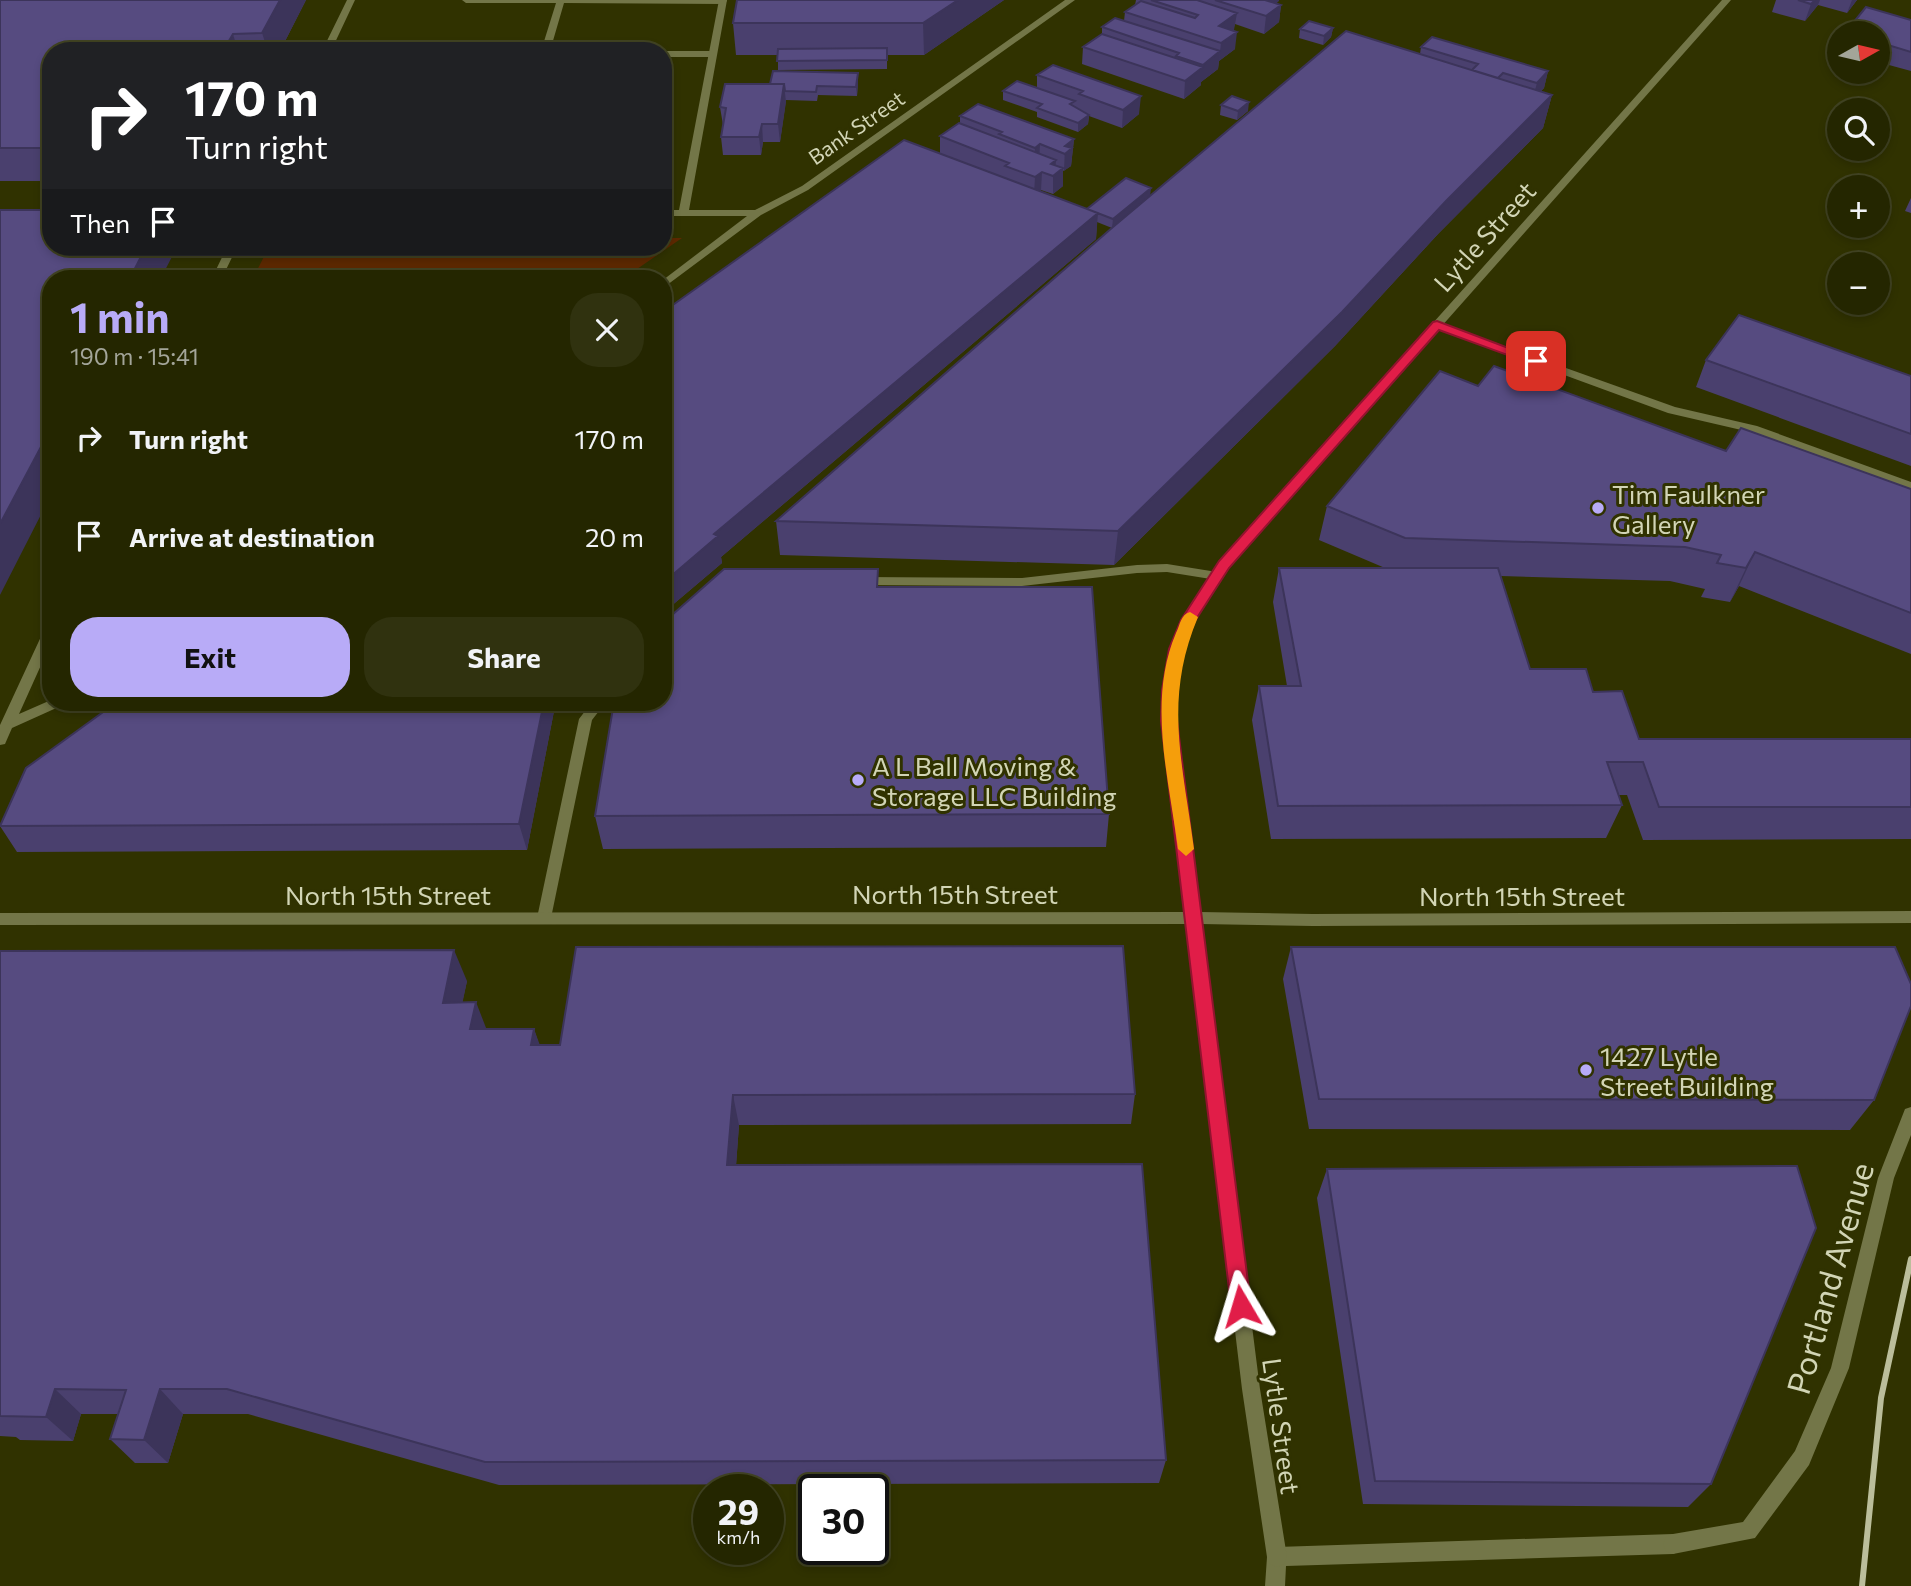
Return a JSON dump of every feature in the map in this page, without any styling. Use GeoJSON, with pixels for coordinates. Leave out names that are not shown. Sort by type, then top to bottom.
{"type":"FeatureCollection","features":[{"type":"Feature","properties":{"kind":"street"},"geometry":{"type":"LineString","coordinates":[[330,42],[351,0]]}},
{"type":"Feature","properties":{"kind":"street"},"geometry":{"type":"LineString","coordinates":[[466,0],[723,1],[683,214]]}},
{"type":"Feature","properties":{"kind":"street"},"geometry":{"type":"LineString","coordinates":[[548,42],[560,0]]}},
{"type":"Feature","properties":{"kind":"street","name":"Bank Street"},"geometry":{"type":"LineString","coordinates":[[672,278],[757,214],[805,188],[1071,0]]}},
{"type":"Feature","properties":{"kind":"street","name":"Lytle Street"},"geometry":{"type":"LineString","coordinates":[[1275,1586],[1277,1557],[1251,1389],[1169,721],[1170,690],[1177,649],[1188,620],[1216,576],[1266,514],[1727,0]]}},
{"type":"Feature","properties":{"kind":"street"},"geometry":{"type":"LineString","coordinates":[[672,54],[713,54]]}},
{"type":"Feature","properties":{"kind":"street"},"geometry":{"type":"LineString","coordinates":[[672,214],[757,214]]}},
{"type":"Feature","properties":{"kind":"street"},"geometry":{"type":"LineString","coordinates":[[1437,325],[1672,410],[1753,429],[1911,486]]}},
{"type":"Feature","properties":{"kind":"street"},"geometry":{"type":"LineString","coordinates":[[850,581],[1022,582],[1167,568],[1216,576]]}},
{"type":"Feature","properties":{"kind":"street"},"geometry":{"type":"LineString","coordinates":[[0,740],[42,648]]}},
{"type":"Feature","properties":{"kind":"street"},"geometry":{"type":"LineString","coordinates":[[8,724],[42,709]]}},
{"type":"Feature","properties":{"kind":"street"},"geometry":{"type":"LineString","coordinates":[[544,918],[586,719],[592,711]]}},
{"type":"Feature","properties":{"kind":"street","name":"North 15th Street"},"geometry":{"type":"LineString","coordinates":[[0,919],[1327,920],[1911,917]]}},
{"type":"Feature","properties":{"kind":"street","name":"Portland Avenue"},"geometry":{"type":"LineString","coordinates":[[1277,1557],[1673,1544],[1748,1531],[1802,1458],[1840,1368],[1886,1178],[1911,1114]]}},
{"type":"Feature","properties":{"kind":"shaded area"},"geometry":{"type":"Polygon","coordinates":[[[672,238],[682,238],[672,245],[672,238]]]}},
{"type":"Feature","properties":{"kind":"shaded area"},"geometry":{"type":"Polygon","coordinates":[[[264,256],[656,256],[636,270],[257,270],[264,256]]]}},
{"type":"Feature","properties":{"kind":"building"},"geometry":{"type":"Polygon","coordinates":[[[0,0],[280,0],[262,33],[233,34],[228,42],[42,42],[42,148],[0,148],[0,0]]]}},
{"type":"Feature","properties":{"kind":"building"},"geometry":{"type":"Polygon","coordinates":[[[737,0],[958,0],[923,23],[733,23],[737,0]]]}},
{"type":"Feature","properties":{"kind":"building"},"geometry":{"type":"Polygon","coordinates":[[[1151,0],[1197,0],[1237,13],[1219,26],[1237,32],[1221,43],[1125,12],[1141,1],[1195,18],[1198,15],[1151,0]]]}},
{"type":"Feature","properties":{"kind":"building"},"geometry":{"type":"Polygon","coordinates":[[[1215,0],[1265,0],[1281,5],[1266,16],[1215,0]]]}},
{"type":"Feature","properties":{"kind":"building"},"geometry":{"type":"Polygon","coordinates":[[[1798,0],[1815,0],[1811,4],[1798,0]]]}},
{"type":"Feature","properties":{"kind":"building"},"geometry":{"type":"Polygon","coordinates":[[[1866,7],[1911,20],[1911,52],[1890,46],[1890,21],[1855,21],[1866,7]]]}},
{"type":"Feature","properties":{"kind":"building"},"geometry":{"type":"Polygon","coordinates":[[[1115,18],[1220,51],[1203,65],[1176,56],[1179,53],[1102,27],[1115,18]]]}},
{"type":"Feature","properties":{"kind":"building"},"geometry":{"type":"Polygon","coordinates":[[[1309,21],[1333,28],[1324,36],[1300,29],[1309,21]]]}},
{"type":"Feature","properties":{"kind":"building"},"geometry":{"type":"Polygon","coordinates":[[[1346,31],[1552,95],[1446,201],[1342,312],[1118,531],[776,521],[1113,227],[1346,31]]]}},
{"type":"Feature","properties":{"kind":"building"},"geometry":{"type":"Polygon","coordinates":[[[1102,34],[1203,67],[1185,81],[1083,47],[1102,34]]]}},
{"type":"Feature","properties":{"kind":"building"},"geometry":{"type":"Polygon","coordinates":[[[1432,37],[1548,71],[1537,83],[1503,73],[1498,78],[1472,70],[1478,64],[1421,47],[1432,37]]]}},
{"type":"Feature","properties":{"kind":"building"},"geometry":{"type":"Polygon","coordinates":[[[887,48],[887,60],[777,61],[778,49],[887,48]]]}},
{"type":"Feature","properties":{"kind":"building"},"geometry":{"type":"Polygon","coordinates":[[[1053,65],[1141,96],[1123,110],[1079,94],[1083,91],[1037,75],[1053,65]]]}},
{"type":"Feature","properties":{"kind":"building"},"geometry":{"type":"Polygon","coordinates":[[[773,71],[858,73],[856,87],[817,86],[816,92],[785,91],[784,84],[770,84],[773,71]]]}},
{"type":"Feature","properties":{"kind":"building"},"geometry":{"type":"Polygon","coordinates":[[[1017,81],[1075,101],[1070,104],[1089,115],[1078,123],[1037,108],[1042,104],[1003,91],[1017,81]]]}},
{"type":"Feature","properties":{"kind":"building"},"geometry":{"type":"Polygon","coordinates":[[[725,84],[784,84],[778,124],[762,124],[759,137],[721,137],[726,108],[720,107],[725,84]]]}},
{"type":"Feature","properties":{"kind":"building"},"geometry":{"type":"Polygon","coordinates":[[[1232,96],[1249,102],[1238,111],[1221,105],[1232,96]]]}},
{"type":"Feature","properties":{"kind":"building"},"geometry":{"type":"Polygon","coordinates":[[[978,104],[1074,139],[1065,146],[1072,148],[1065,154],[1040,144],[1035,148],[960,116],[978,104]]]}},
{"type":"Feature","properties":{"kind":"building"},"geometry":{"type":"Polygon","coordinates":[[[959,123],[1056,160],[1051,164],[1063,168],[1053,176],[1042,172],[1035,177],[1005,166],[1009,163],[940,136],[959,123]]]}},
{"type":"Feature","properties":{"kind":"building"},"geometry":{"type":"Polygon","coordinates":[[[904,140],[1098,213],[714,534],[718,536],[672,575],[672,306],[904,140]]]}},
{"type":"Feature","properties":{"kind":"building"},"geometry":{"type":"Polygon","coordinates":[[[1126,178],[1151,188],[1113,219],[1087,209],[1126,178]]]}},
{"type":"Feature","properties":{"kind":"building"},"geometry":{"type":"Polygon","coordinates":[[[0,210],[42,210],[42,256],[141,256],[134,270],[42,270],[42,445],[0,524],[0,210]]]}},
{"type":"Feature","properties":{"kind":"building"},"geometry":{"type":"Polygon","coordinates":[[[1739,315],[1911,376],[1911,434],[1706,360],[1739,315]]]}},
{"type":"Feature","properties":{"kind":"building","name":"Tim Faulkner Gallery"},"geometry":{"type":"Polygon","coordinates":[[[1494,366],[1726,451],[1741,428],[1911,489],[1911,613],[1755,552],[1746,568],[1717,563],[1721,555],[1685,547],[1405,538],[1327,506],[1440,371],[1478,386],[1494,366]]]}},
{"type":"Feature","properties":{"kind":"building"},"geometry":{"type":"Polygon","coordinates":[[[1279,568],[1498,568],[1530,669],[1586,669],[1593,692],[1622,691],[1639,739],[1911,739],[1911,807],[1659,807],[1643,762],[1607,762],[1622,805],[1278,806],[1259,686],[1301,686],[1279,568]]]}},
{"type":"Feature","properties":{"kind":"building","name":"A L Ball Moving & Storage LLC Building"},"geometry":{"type":"Polygon","coordinates":[[[724,569],[878,569],[877,587],[1092,587],[1109,814],[595,816],[612,711],[672,711],[672,615],[724,569]]]}},
{"type":"Feature","properties":{"kind":"building"},"geometry":{"type":"Polygon","coordinates":[[[105,711],[542,711],[519,824],[0,826],[26,768],[105,711]]]}},
{"type":"Feature","properties":{"kind":"building"},"geometry":{"type":"Polygon","coordinates":[[[1123,946],[1135,1094],[733,1095],[727,1165],[1142,1164],[1166,1460],[485,1462],[227,1389],[160,1389],[144,1440],[110,1439],[126,1390],[55,1389],[46,1417],[0,1416],[0,951],[454,950],[443,1003],[476,1002],[470,1029],[534,1029],[531,1045],[560,1045],[576,947],[1123,946]]]}},
{"type":"Feature","properties":{"kind":"building","name":"1427 Lytle Street Building"},"geometry":{"type":"Polygon","coordinates":[[[1291,947],[1895,947],[1911,984],[1911,1006],[1874,1100],[1319,1099],[1291,947]]]}},
{"type":"Feature","properties":{"kind":"building"},"geometry":{"type":"Polygon","coordinates":[[[1797,1166],[1816,1228],[1711,1484],[1375,1481],[1327,1169],[1797,1166]]]}},
{"type":"Feature","properties":{"kind":"railway"},"geometry":{"type":"LineString","coordinates":[[1862,1586],[1881,1398],[1911,1259]]}},
{"type":"Feature","properties":{"kind":"slow traffic"},"geometry":{"type":"LineString","coordinates":[[1186,849],[1169,721],[1170,690],[1177,649],[1190,617]]}},
{"type":"Feature","properties":{"kind":"place","name":"Tim Faulkner Gallery"},"geometry":{"type":"Point","coordinates":[1598,508]}},
{"type":"Feature","properties":{"kind":"place","name":"A L Ball Moving & Storage LLC Building"},"geometry":{"type":"Point","coordinates":[858,780]}},
{"type":"Feature","properties":{"kind":"place","name":"1427 Lytle Street Building"},"geometry":{"type":"Point","coordinates":[1586,1070]}},
{"type":"Feature","properties":{"kind":"route"},"geometry":{"type":"LineString","coordinates":[[1241,1306],[1169,721],[1170,690],[1177,649],[1188,620],[1224,564],[1437,325],[1536,361]]}}]}
